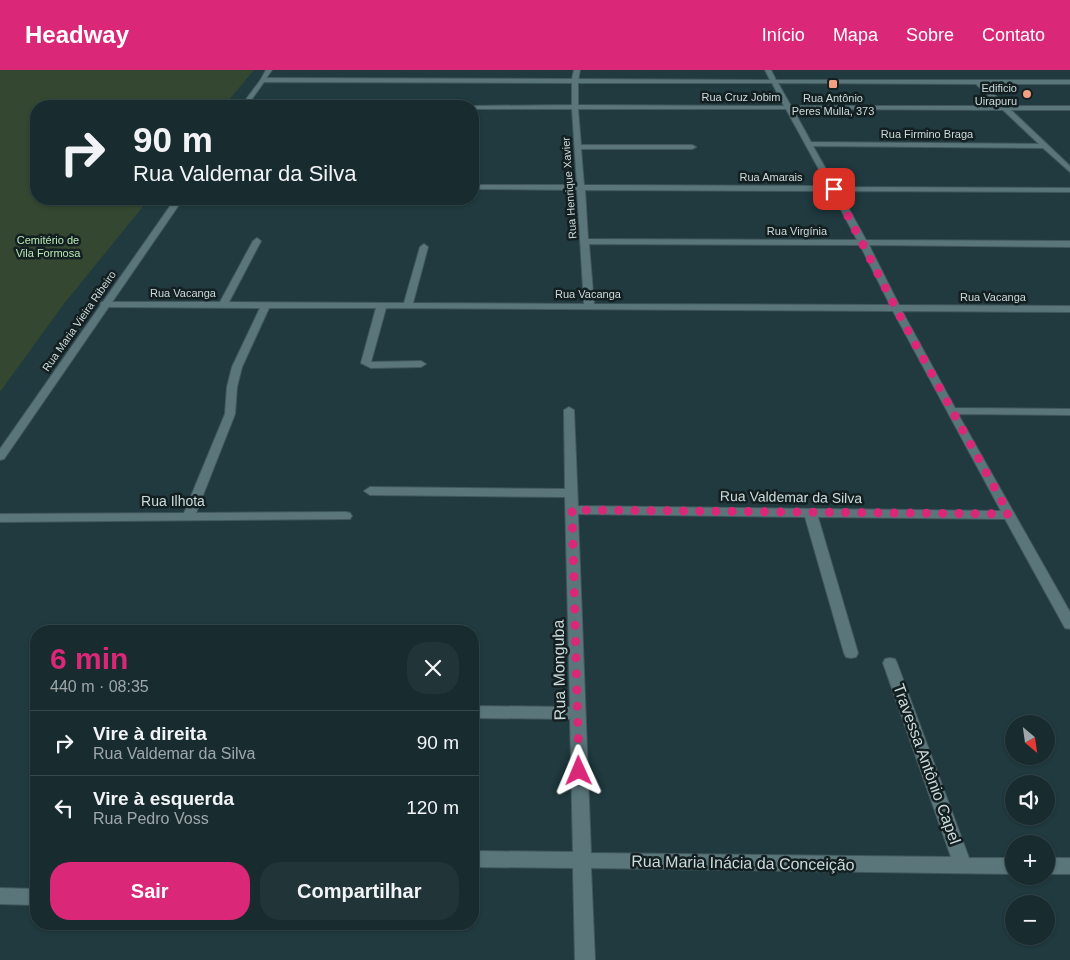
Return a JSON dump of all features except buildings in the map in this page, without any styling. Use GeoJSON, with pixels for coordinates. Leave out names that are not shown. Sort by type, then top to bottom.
{"type":"FeatureCollection","features":[{"type":"Feature","properties":{"kind":"street"},"geometry":{"type":"LineString","coordinates":[[248,100],[269,70]]}},
{"type":"Feature","properties":{"kind":"street","name":"Rua Henrique Xavier"},"geometry":{"type":"LineString","coordinates":[[577,70],[575,107],[589,306]]}},
{"type":"Feature","properties":{"kind":"street"},"geometry":{"type":"LineString","coordinates":[[768,70],[863,242],[951,410],[1070,624]]}},
{"type":"Feature","properties":{"kind":"street"},"geometry":{"type":"LineString","coordinates":[[262,80],[1070,82]]}},
{"type":"Feature","properties":{"kind":"street"},"geometry":{"type":"LineString","coordinates":[[978,82],[1070,170]]}},
{"type":"Feature","properties":{"kind":"street","name":"Rua Cruz Jobim"},"geometry":{"type":"LineString","coordinates":[[479,107],[1070,108]]}},
{"type":"Feature","properties":{"kind":"street","name":"Rua Firmino Braga"},"geometry":{"type":"LineString","coordinates":[[808,144],[1045,146]]}},
{"type":"Feature","properties":{"kind":"street"},"geometry":{"type":"LineString","coordinates":[[578,147],[692,147]]}},
{"type":"Feature","properties":{"kind":"street","name":"Rua Amarais"},"geometry":{"type":"LineString","coordinates":[[479,187],[1070,190]]}},
{"type":"Feature","properties":{"kind":"street","name":"Rua Maria Vieira Ribeiro"},"geometry":{"type":"LineString","coordinates":[[0,457],[174,205]]}},
{"type":"Feature","properties":{"kind":"street","name":"Rua Virgínia"},"geometry":{"type":"LineString","coordinates":[[584,240],[1070,244]]}},
{"type":"Feature","properties":{"kind":"street"},"geometry":{"type":"LineString","coordinates":[[223,304],[258,241]]}},
{"type":"Feature","properties":{"kind":"street"},"geometry":{"type":"LineString","coordinates":[[408,305],[424,247]]}},
{"type":"Feature","properties":{"kind":"street","name":"Rua Vacanga"},"geometry":{"type":"LineString","coordinates":[[105,304],[1070,309]]}},
{"type":"Feature","properties":{"kind":"street"},"geometry":{"type":"LineString","coordinates":[[189,516],[230,414],[232,387],[237,367],[266,304]]}},
{"type":"Feature","properties":{"kind":"street"},"geometry":{"type":"LineString","coordinates":[[382,305],[366,363],[371,365],[421,364]]}},
{"type":"Feature","properties":{"kind":"street","name":"Rua Monguba"},"geometry":{"type":"LineString","coordinates":[[569,410],[585,960]]}},
{"type":"Feature","properties":{"kind":"street"},"geometry":{"type":"LineString","coordinates":[[951,410],[1070,412]]}},
{"type":"Feature","properties":{"kind":"street"},"geometry":{"type":"LineString","coordinates":[[370,491],[572,493]]}},
{"type":"Feature","properties":{"kind":"street","name":"Rua Valdemar da Silva"},"geometry":{"type":"LineString","coordinates":[[572,510],[1009,514]]}},
{"type":"Feature","properties":{"kind":"street"},"geometry":{"type":"LineString","coordinates":[[810,512],[851,653]]}},
{"type":"Feature","properties":{"kind":"street","name":"Rua Ilhota"},"geometry":{"type":"LineString","coordinates":[[0,518],[346,516]]}},
{"type":"Feature","properties":{"kind":"street","name":"Travessa Antônio Capel"},"geometry":{"type":"LineString","coordinates":[[890,663],[963,865]]}},
{"type":"Feature","properties":{"kind":"street"},"geometry":{"type":"LineString","coordinates":[[479,712],[578,713]]}},
{"type":"Feature","properties":{"kind":"street","name":"Rua Maria Inácia da Conceição"},"geometry":{"type":"LineString","coordinates":[[479,859],[1005,866]]}},
{"type":"Feature","properties":{"kind":"street"},"geometry":{"type":"LineString","coordinates":[[1055,866],[1070,866]]}},
{"type":"Feature","properties":{"kind":"street"},"geometry":{"type":"LineString","coordinates":[[0,896],[30,897]]}},
{"type":"Feature","properties":{"kind":"green space","name":"Cemitério de Vila Formosa"},"geometry":{"type":"Polygon","coordinates":[[[0,70],[254,70],[229,100],[30,100],[30,205],[144,205],[63,305],[0,392],[0,70]]]}},
{"type":"Feature","properties":{"kind":"place","name":"Rua Antônio Peres Mulla, 373"},"geometry":{"type":"Point","coordinates":[833,84]}},
{"type":"Feature","properties":{"kind":"place","name":"Edificio Uirapuru"},"geometry":{"type":"Point","coordinates":[1027,94]}},
{"type":"Feature","properties":{"kind":"route"},"geometry":{"type":"LineString","coordinates":[[579,771],[572,510],[1009,514],[901,318],[834,189]]}}]}
